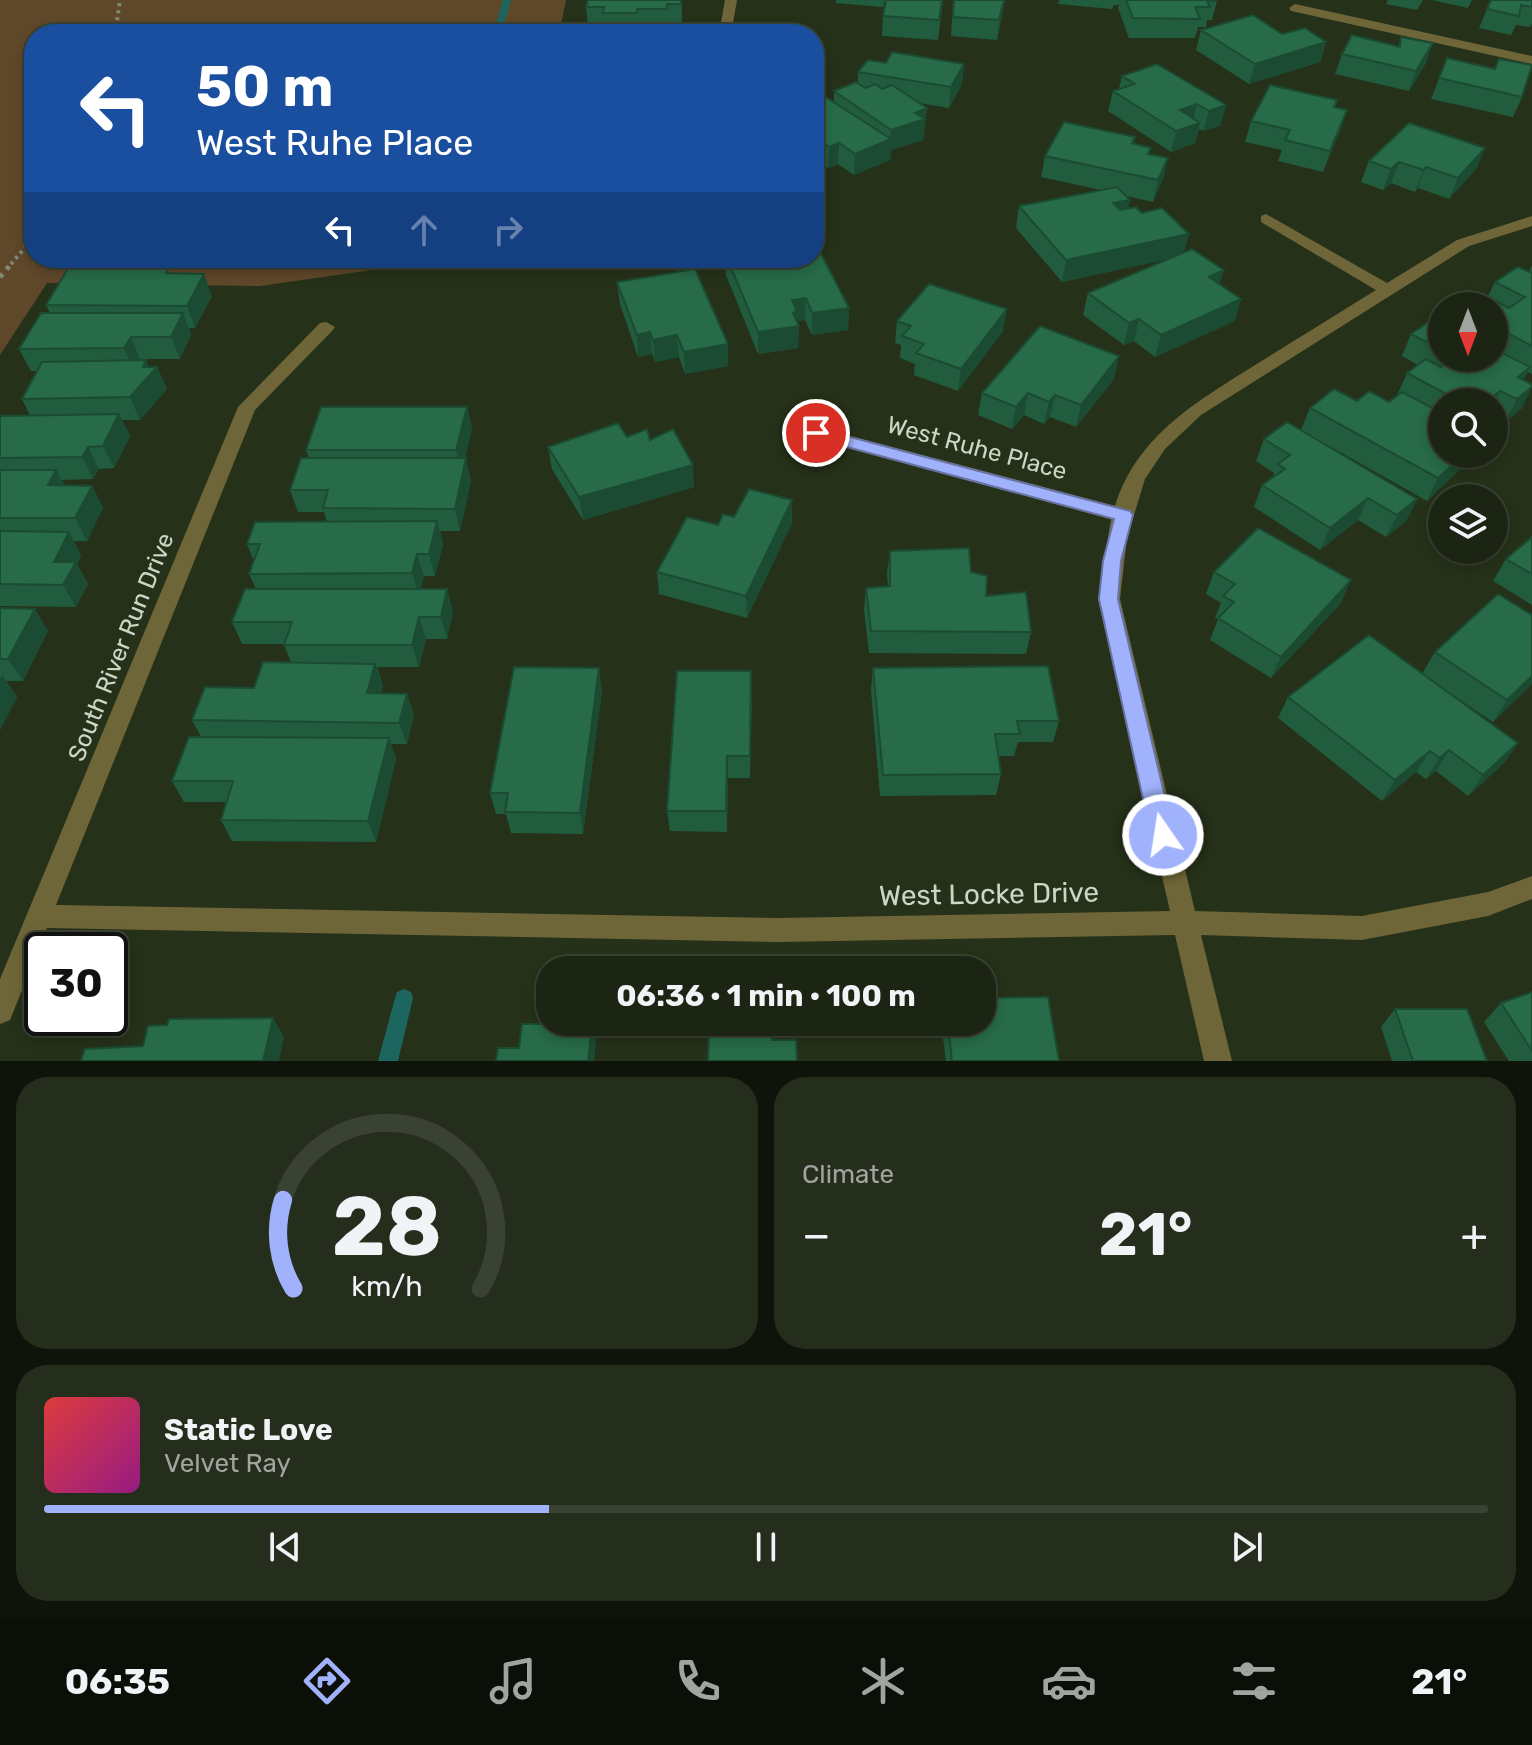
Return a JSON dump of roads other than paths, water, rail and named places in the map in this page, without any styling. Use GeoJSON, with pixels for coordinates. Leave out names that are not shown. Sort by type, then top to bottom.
{"type":"FeatureCollection","features":[{"type":"Feature","properties":{"kind":"street"},"geometry":{"type":"LineString","coordinates":[[727,24],[731,0]]}},
{"type":"Feature","properties":{"kind":"street"},"geometry":{"type":"LineString","coordinates":[[1295,8],[1532,60]]}},
{"type":"Feature","properties":{"kind":"street"},"geometry":{"type":"LineString","coordinates":[[1266,219],[1387,290]]}},
{"type":"Feature","properties":{"kind":"street"},"geometry":{"type":"LineString","coordinates":[[1218,1061],[1109,599],[1112,561],[1133,485],[1157,447],[1195,411],[1463,243],[1532,221]]}},
{"type":"Feature","properties":{"kind":"street","name":"South River Run Drive"},"geometry":{"type":"LineString","coordinates":[[0,1011],[247,407],[326,327]]}},
{"type":"Feature","properties":{"kind":"street","name":"West Ruhe Place"},"geometry":{"type":"LineString","coordinates":[[816,433],[1124,515]]}},
{"type":"Feature","properties":{"kind":"street","name":"West Locke Drive"},"geometry":{"type":"LineString","coordinates":[[39,916],[779,930],[1184,923],[1362,928],[1488,904],[1532,887]]}},
{"type":"Feature","properties":{"kind":"waterway"},"geometry":{"type":"LineString","coordinates":[[500,24],[507,0]]}},
{"type":"Feature","properties":{"kind":"waterway"},"geometry":{"type":"LineString","coordinates":[[388,1061],[404,998]]}}]}
